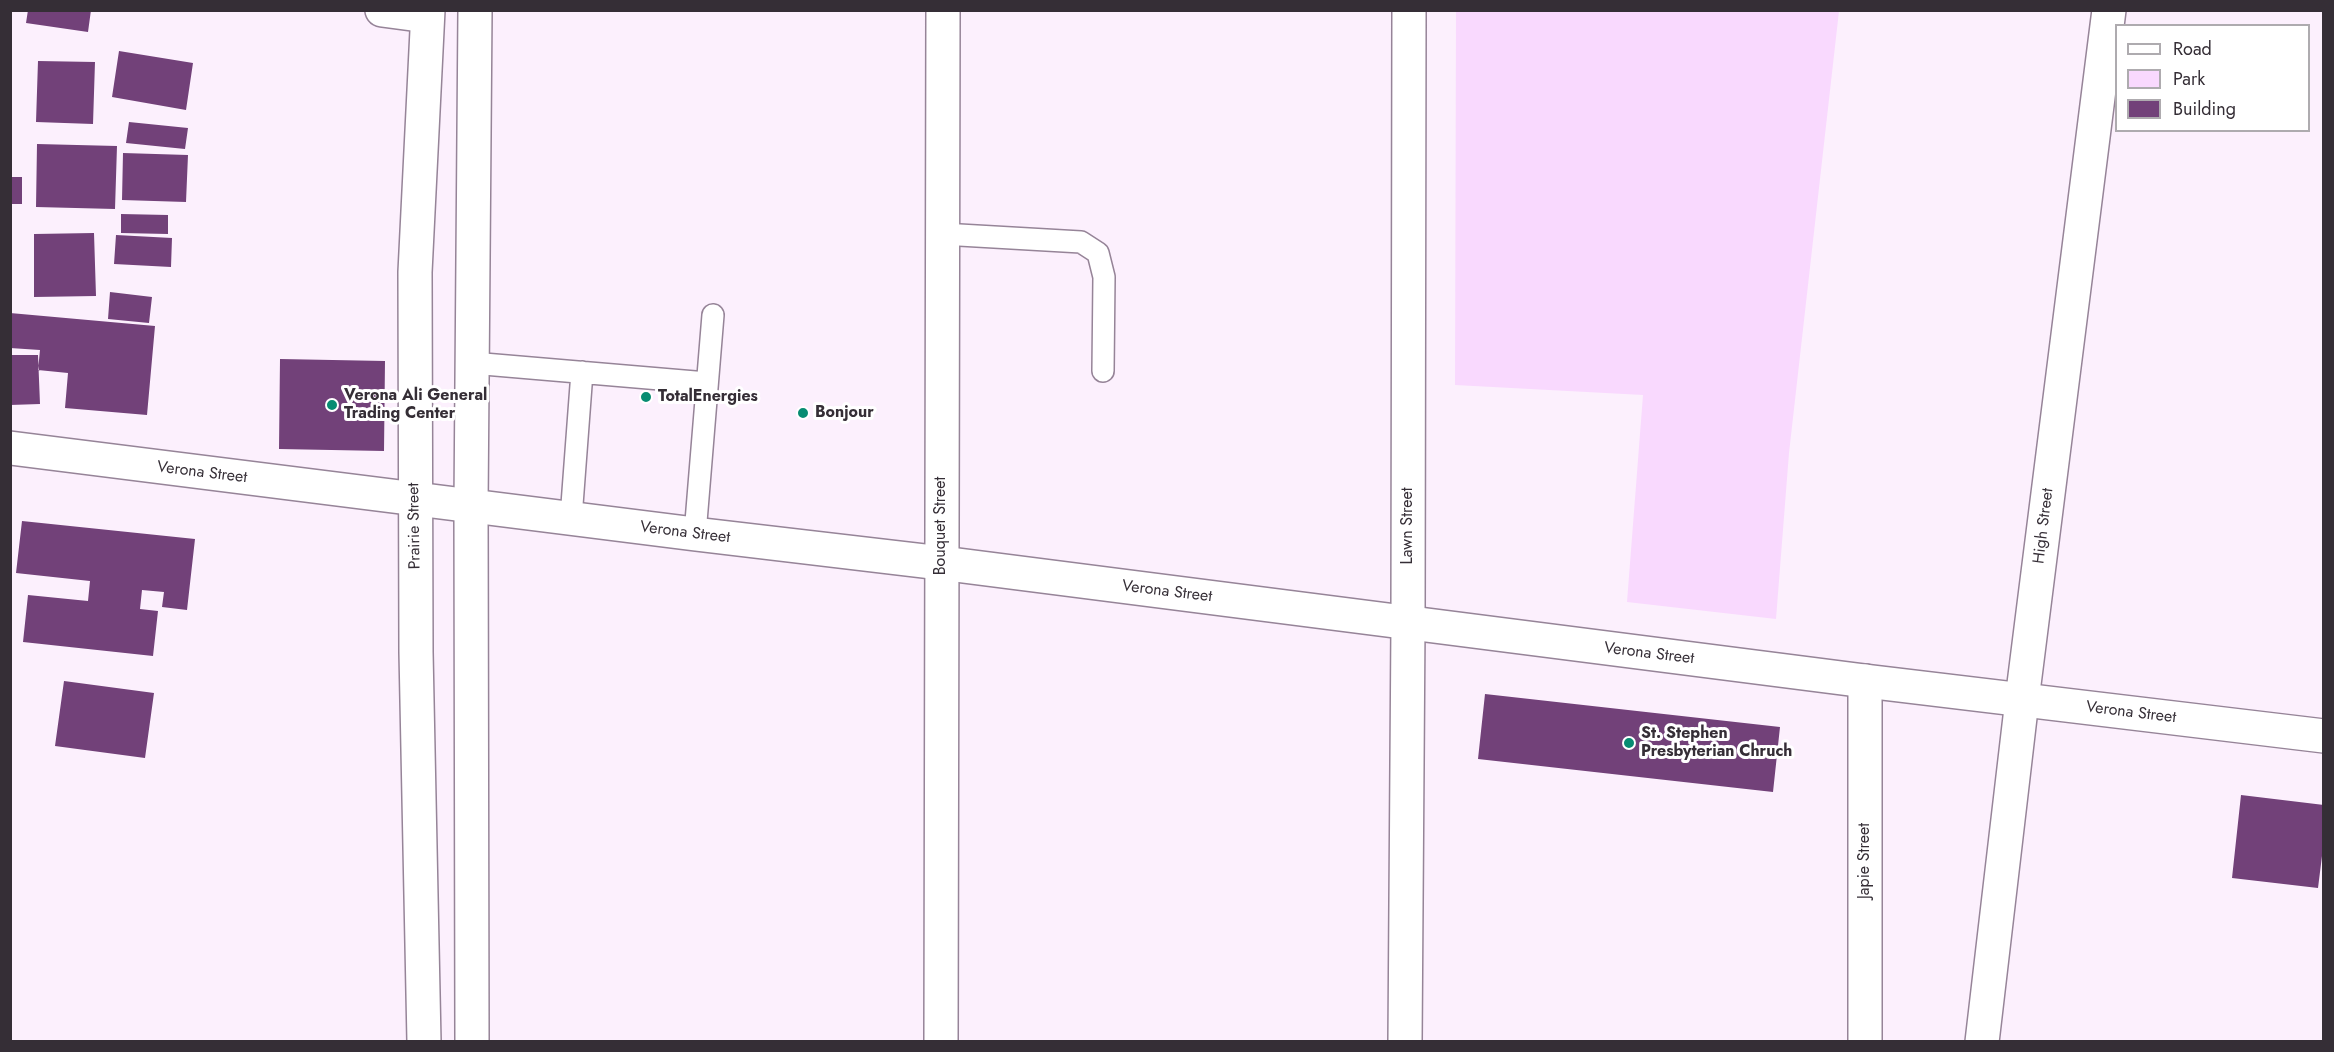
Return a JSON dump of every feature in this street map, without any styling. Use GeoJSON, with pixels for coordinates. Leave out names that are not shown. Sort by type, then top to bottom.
{"type":"FeatureCollection","features":[{"type":"Feature","properties":{"kind":"main road"},"geometry":{"type":"LineString","coordinates":[[382,10],[427,13]]}},
{"type":"Feature","properties":{"kind":"main road"},"geometry":{"type":"LineString","coordinates":[[472,1041],[471,505],[475,10]]}},
{"type":"Feature","properties":{"kind":"main road","name":"Bouquet Street"},"geometry":{"type":"LineString","coordinates":[[941,1041],[943,10]]}},
{"type":"Feature","properties":{"kind":"main road","name":"Lawn Street"},"geometry":{"type":"LineString","coordinates":[[1405,1041],[1409,10]]}},
{"type":"Feature","properties":{"kind":"main road","name":"High Street"},"geometry":{"type":"LineString","coordinates":[[1982,1041],[2022,700],[2109,10]]}},
{"type":"Feature","properties":{"kind":"main road","name":"Prairie Street"},"geometry":{"type":"LineString","coordinates":[[423,1041],[415,499],[415,273],[427,13]]}},
{"type":"Feature","properties":{"kind":"main road","name":"Verona Street"},"geometry":{"type":"LineString","coordinates":[[10,448],[941,563],[1865,681],[2324,736]]}},
{"type":"Feature","properties":{"kind":"main road","name":"Japie Street"},"geometry":{"type":"LineString","coordinates":[[1865,681],[1865,1041]]}},
{"type":"Feature","properties":{"kind":"lane"},"geometry":{"type":"LineString","coordinates":[[942,234],[1081,242],[1098,253],[1104,277],[1103,371]]}},
{"type":"Feature","properties":{"kind":"lane"},"geometry":{"type":"LineString","coordinates":[[695,534],[713,315]]}},
{"type":"Feature","properties":{"kind":"lane"},"geometry":{"type":"LineString","coordinates":[[472,363],[707,383]]}},
{"type":"Feature","properties":{"kind":"lane"},"geometry":{"type":"LineString","coordinates":[[571,518],[582,372]]}},
{"type":"Feature","properties":{"kind":"green space"},"geometry":{"type":"Polygon","coordinates":[[[1456,11],[1839,11],[1789,453],[1776,619],[1627,602],[1643,395],[1455,385],[1456,11]]]}},
{"type":"Feature","properties":{"kind":"building"},"geometry":{"type":"Polygon","coordinates":[[[28,10],[91,10],[88,32],[26,23],[28,10]]]}},
{"type":"Feature","properties":{"kind":"building"},"geometry":{"type":"Polygon","coordinates":[[[119,51],[193,63],[186,110],[112,97],[119,51]]]}},
{"type":"Feature","properties":{"kind":"building"},"geometry":{"type":"Polygon","coordinates":[[[38,61],[95,62],[93,124],[36,122],[38,61]]]}},
{"type":"Feature","properties":{"kind":"building"},"geometry":{"type":"Polygon","coordinates":[[[129,122],[188,128],[185,149],[126,143],[129,122]]]}},
{"type":"Feature","properties":{"kind":"building"},"geometry":{"type":"Polygon","coordinates":[[[37,144],[117,146],[115,209],[36,207],[37,144]]]}},
{"type":"Feature","properties":{"kind":"building"},"geometry":{"type":"Polygon","coordinates":[[[123,153],[188,155],[186,202],[122,200],[123,153]]]}},
{"type":"Feature","properties":{"kind":"building"},"geometry":{"type":"Polygon","coordinates":[[[10,177],[22,177],[22,204],[10,204],[10,177]]]}},
{"type":"Feature","properties":{"kind":"building"},"geometry":{"type":"Polygon","coordinates":[[[121,214],[168,215],[168,234],[121,233],[121,214]]]}},
{"type":"Feature","properties":{"kind":"building"},"geometry":{"type":"Polygon","coordinates":[[[94,233],[96,296],[34,297],[34,234],[94,233]]]}},
{"type":"Feature","properties":{"kind":"building"},"geometry":{"type":"Polygon","coordinates":[[[116,235],[172,238],[171,267],[114,264],[116,235]]]}},
{"type":"Feature","properties":{"kind":"building"},"geometry":{"type":"Polygon","coordinates":[[[110,292],[152,297],[149,323],[108,319],[110,292]]]}},
{"type":"Feature","properties":{"kind":"building"},"geometry":{"type":"Polygon","coordinates":[[[10,313],[155,326],[147,415],[65,408],[68,373],[38,370],[40,350],[10,348],[10,313]]]}},
{"type":"Feature","properties":{"kind":"building"},"geometry":{"type":"Polygon","coordinates":[[[10,355],[38,355],[40,404],[10,405],[10,355]]]}},
{"type":"Feature","properties":{"kind":"building","name":"Verona Ali General Trading Center"},"geometry":{"type":"Polygon","coordinates":[[[280,359],[385,361],[384,451],[279,449],[280,359]]]}},
{"type":"Feature","properties":{"kind":"building"},"geometry":{"type":"Polygon","coordinates":[[[22,521],[195,539],[187,610],[162,607],[164,592],[142,590],[140,609],[158,611],[153,656],[23,642],[28,595],[88,601],[90,581],[16,573],[22,521]]]}},
{"type":"Feature","properties":{"kind":"building"},"geometry":{"type":"Polygon","coordinates":[[[64,681],[154,693],[145,758],[55,746],[64,681]]]}},
{"type":"Feature","properties":{"kind":"building","name":"St. Stephen Presbyterian Chruch"},"geometry":{"type":"Polygon","coordinates":[[[1485,694],[1780,727],[1773,792],[1478,759],[1485,694]]]}},
{"type":"Feature","properties":{"kind":"building"},"geometry":{"type":"Polygon","coordinates":[[[2241,795],[2324,805],[2324,840],[2318,888],[2232,878],[2241,795]]]}},
{"type":"Feature","properties":{"kind":"place","name":"TotalEnergies"},"geometry":{"type":"Point","coordinates":[646,397]}},
{"type":"Feature","properties":{"kind":"place","name":"Verona Ali General Trading Center"},"geometry":{"type":"Point","coordinates":[332,405]}},
{"type":"Feature","properties":{"kind":"place","name":"Bonjour"},"geometry":{"type":"Point","coordinates":[803,413]}},
{"type":"Feature","properties":{"kind":"place","name":"St. Stephen Presbyterian Chruch"},"geometry":{"type":"Point","coordinates":[1629,743]}}]}
